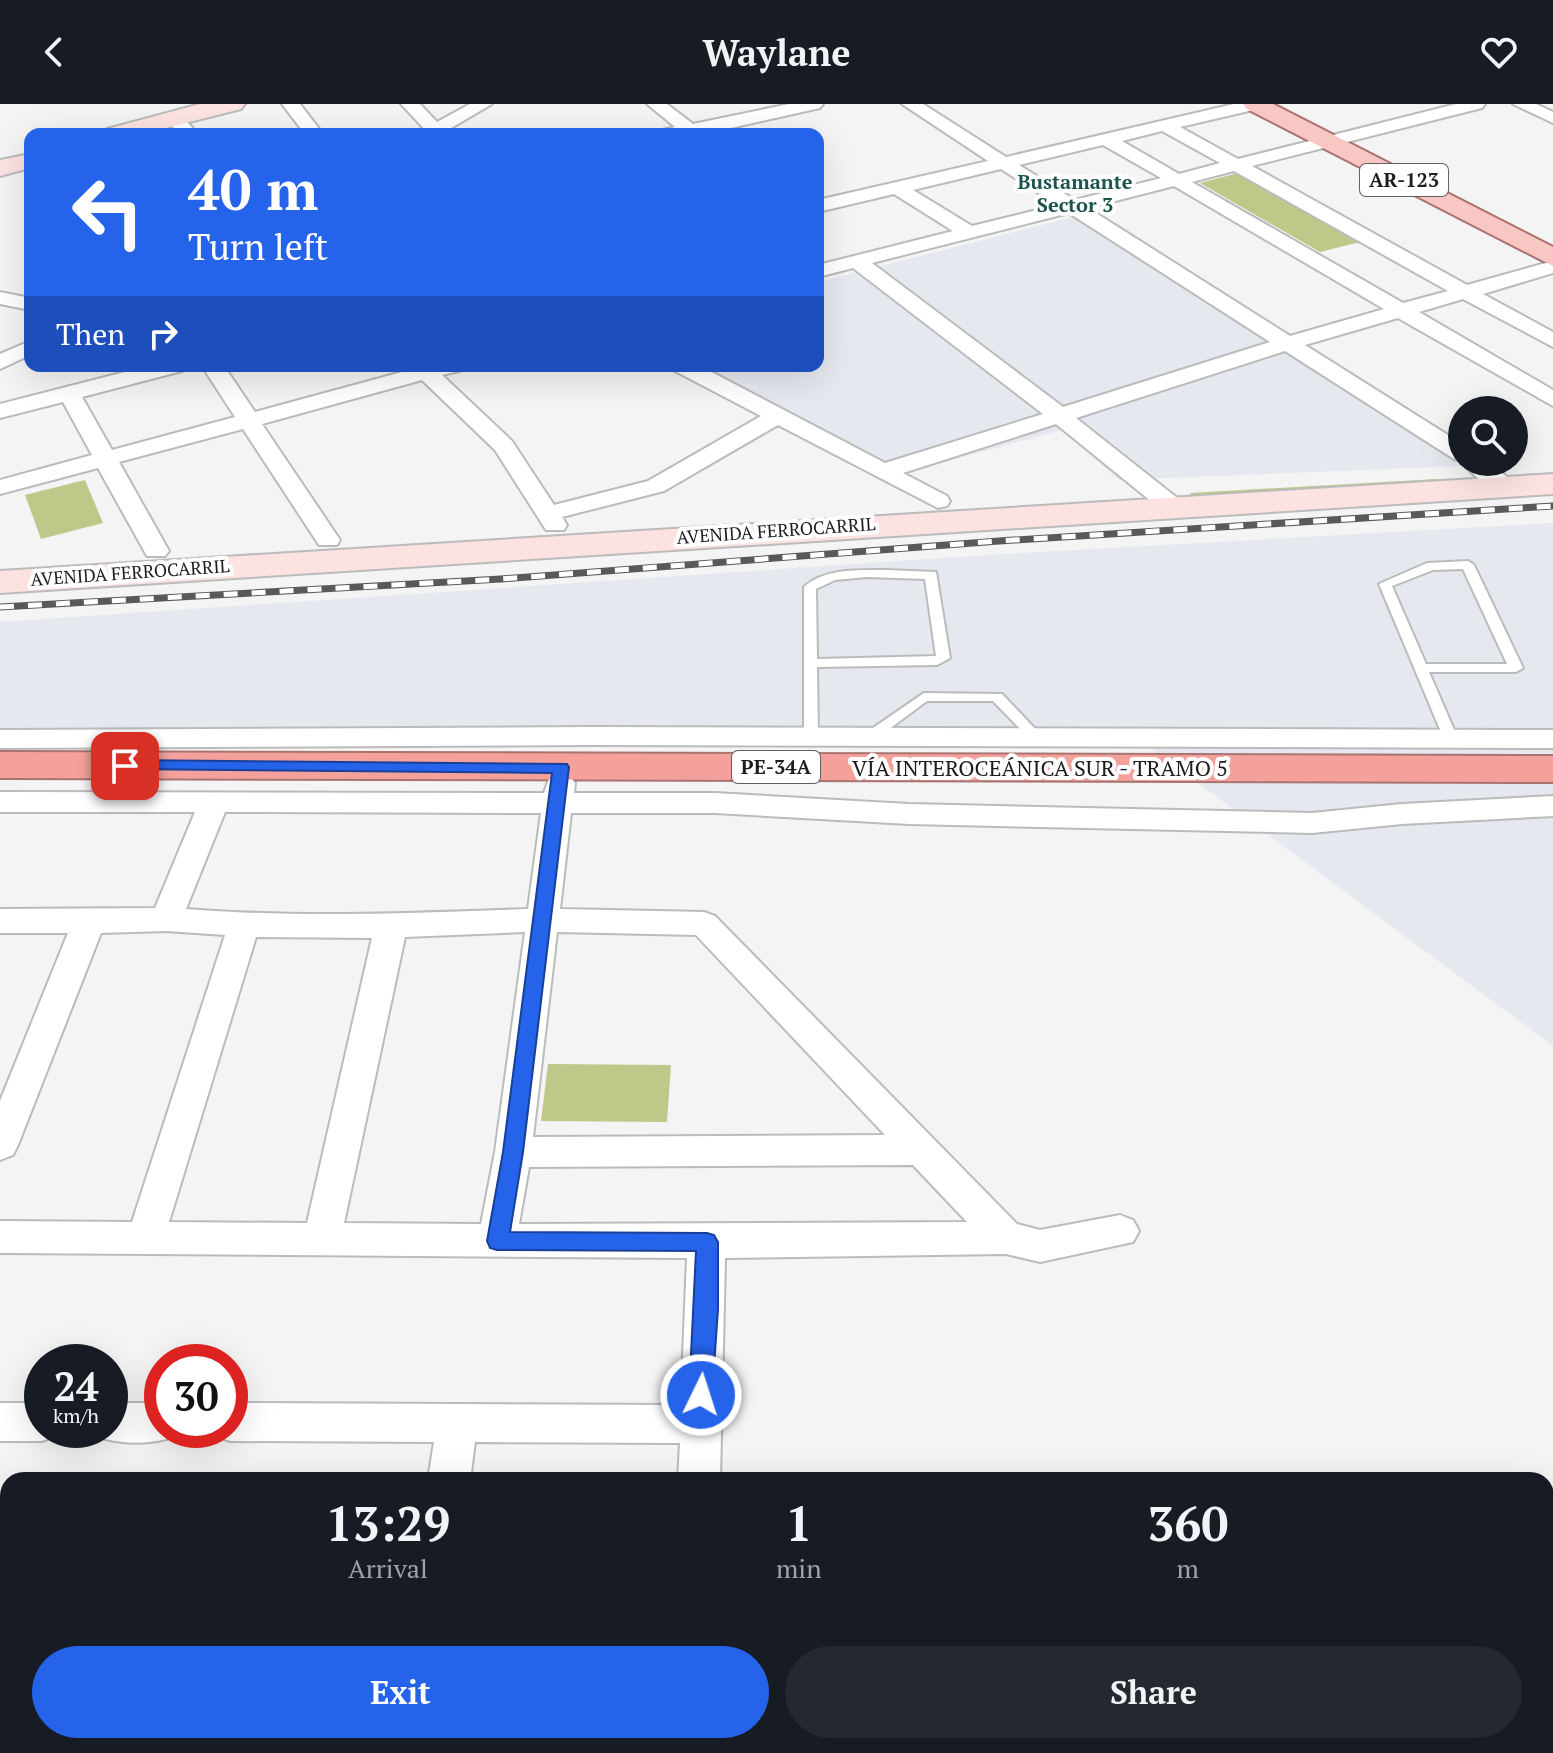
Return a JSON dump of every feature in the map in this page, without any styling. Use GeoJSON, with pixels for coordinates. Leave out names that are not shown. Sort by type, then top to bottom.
{"type":"FeatureCollection","features":[{"type":"Feature","properties":{"kind":"highway","name":"VÍA INTEROCEÁNICA SUR - TRAMO 5"},"geometry":{"type":"LineString","coordinates":[[0,765],[560,786],[1553,769]]}},
{"type":"Feature","properties":{"kind":"main road"},"geometry":{"type":"LineString","coordinates":[[159,128],[181,125],[233,104]]}},
{"type":"Feature","properties":{"kind":"main road","name":"AR-123"},"geometry":{"type":"LineString","coordinates":[[1255,104],[1335,139],[1553,246]]}},
{"type":"Feature","properties":{"kind":"main road","name":"AR-123"},"geometry":{"type":"LineString","coordinates":[[1272,104],[1553,258]]}},
{"type":"Feature","properties":{"kind":"main road"},"geometry":{"type":"LineString","coordinates":[[0,168],[24,162]]}},
{"type":"Feature","properties":{"kind":"main road","name":"AVENIDA FERROCARRIL"},"geometry":{"type":"LineString","coordinates":[[1528,467],[1553,466]]}},
{"type":"Feature","properties":{"kind":"main road","name":"AVENIDA FERROCARRIL"},"geometry":{"type":"LineString","coordinates":[[0,582],[1161,497],[1448,472]]}},
{"type":"Feature","properties":{"kind":"main road","name":"AVENIDA FERROCARRIL"},"geometry":{"type":"LineString","coordinates":[[1515,476],[1553,484]]}},
{"type":"Feature","properties":{"kind":"main road","name":"AVENIDA FERROCARRIL"},"geometry":{"type":"LineString","coordinates":[[0,562],[328,540],[551,519],[938,501],[1161,497]]}},
{"type":"Feature","properties":{"kind":"street"},"geometry":{"type":"LineString","coordinates":[[291,104],[309,128]]}},
{"type":"Feature","properties":{"kind":"street"},"geometry":{"type":"LineString","coordinates":[[410,104],[433,128]]}},
{"type":"Feature","properties":{"kind":"street"},"geometry":{"type":"LineString","coordinates":[[444,128],[483,104]]}},
{"type":"Feature","properties":{"kind":"street"},"geometry":{"type":"LineString","coordinates":[[656,104],[687,128]]}},
{"type":"Feature","properties":{"kind":"street"},"geometry":{"type":"LineString","coordinates":[[709,128],[814,104]]}},
{"type":"Feature","properties":{"kind":"street"},"geometry":{"type":"LineString","coordinates":[[911,104],[1448,447]]}},
{"type":"Feature","properties":{"kind":"street"},"geometry":{"type":"LineString","coordinates":[[824,205],[1255,104]]}},
{"type":"Feature","properties":{"kind":"street"},"geometry":{"type":"LineString","coordinates":[[824,269],[1476,104]]}},
{"type":"Feature","properties":{"kind":"street"},"geometry":{"type":"LineString","coordinates":[[1522,104],[1553,118]]}},
{"type":"Feature","properties":{"kind":"street"},"geometry":{"type":"LineString","coordinates":[[1166,126],[1553,341]]}},
{"type":"Feature","properties":{"kind":"street"},"geometry":{"type":"LineString","coordinates":[[1106,139],[1553,399]]}},
{"type":"Feature","properties":{"kind":"street"},"geometry":{"type":"LineString","coordinates":[[897,188],[968,232]]}},
{"type":"Feature","properties":{"kind":"street"},"geometry":{"type":"LineString","coordinates":[[856,261],[1161,497]]}},
{"type":"Feature","properties":{"kind":"street"},"geometry":{"type":"LineString","coordinates":[[885,471],[1288,343],[1553,267]]}},
{"type":"Feature","properties":{"kind":"street"},"geometry":{"type":"LineString","coordinates":[[0,298],[24,303]]}},
{"type":"Feature","properties":{"kind":"street"},"geometry":{"type":"LineString","coordinates":[[0,362],[24,350]]}},
{"type":"Feature","properties":{"kind":"street"},"geometry":{"type":"LineString","coordinates":[[0,411],[151,372]]}},
{"type":"Feature","properties":{"kind":"street"},"geometry":{"type":"LineString","coordinates":[[217,372],[328,540]]}},
{"type":"Feature","properties":{"kind":"street"},"geometry":{"type":"LineString","coordinates":[[0,487],[426,372],[504,446],[551,519],[656,486],[776,417]]}},
{"type":"Feature","properties":{"kind":"street"},"geometry":{"type":"LineString","coordinates":[[694,372],[938,501]]}},
{"type":"Feature","properties":{"kind":"street"},"geometry":{"type":"LineString","coordinates":[[69,393],[156,551]]}},
{"type":"Feature","properties":{"kind":"street"},"geometry":{"type":"LineString","coordinates":[[0,739],[1553,739]]}},
{"type":"Feature","properties":{"kind":"street"},"geometry":{"type":"LineString","coordinates":[[497,1241],[513,1152],[560,786]]}},
{"type":"Feature","properties":{"kind":"street"},"geometry":{"type":"LineString","coordinates":[[0,802],[214,803],[560,786],[715,803],[909,814],[1312,823],[1402,814],[1553,806]]}},
{"type":"Feature","properties":{"kind":"street"},"geometry":{"type":"LineString","coordinates":[[166,919],[214,803]]}},
{"type":"Feature","properties":{"kind":"street"},"geometry":{"type":"LineString","coordinates":[[0,921],[166,919],[244,925],[391,926],[541,920],[704,924],[1006,1238]]}},
{"type":"Feature","properties":{"kind":"street"},"geometry":{"type":"LineString","coordinates":[[0,1145],[89,922]]}},
{"type":"Feature","properties":{"kind":"street"},"geometry":{"type":"LineString","coordinates":[[146,1237],[244,925]]}},
{"type":"Feature","properties":{"kind":"street"},"geometry":{"type":"LineString","coordinates":[[322,1240],[391,926]]}},
{"type":"Feature","properties":{"kind":"street"},"geometry":{"type":"LineString","coordinates":[[513,1152],[923,1150]]}},
{"type":"Feature","properties":{"kind":"street"},"geometry":{"type":"LineString","coordinates":[[0,1237],[707,1242],[1006,1238],[1040,1246],[1120,1231]]}},
{"type":"Feature","properties":{"kind":"street"},"geometry":{"type":"LineString","coordinates":[[699,1472],[707,1242]]}},
{"type":"Feature","properties":{"kind":"street"},"geometry":{"type":"LineString","coordinates":[[0,1422],[24,1422]]}},
{"type":"Feature","properties":{"kind":"street"},"geometry":{"type":"LineString","coordinates":[[248,1422],[699,1424]]}},
{"type":"Feature","properties":{"kind":"street"},"geometry":{"type":"LineString","coordinates":[[450,1472],[457,1423]]}},
{"type":"Feature","properties":{"kind":"lane"},"geometry":{"type":"LineString","coordinates":[[1421,668],[1516,668],[1468,565],[1431,566],[1385,584],[1451,739]]}},
{"type":"Feature","properties":{"kind":"lane"},"geometry":{"type":"LineString","coordinates":[[810,663],[937,661],[943,658],[931,575],[835,575],[816,581],[810,587],[810,663],[811,738]]}},
{"type":"Feature","properties":{"kind":"lane"},"geometry":{"type":"LineString","coordinates":[[868,738],[924,697],[997,697],[1036,737]]}},
{"type":"Feature","properties":{"kind":"shaded area"},"geometry":{"type":"Polygon","coordinates":[[[1073,217],[1448,457],[1448,467],[1119,480],[1062,430],[879,480],[701,372],[824,372],[824,280],[1073,217]]]}},
{"type":"Feature","properties":{"kind":"shaded area"},"geometry":{"type":"Polygon","coordinates":[[[1553,523],[1553,1046],[1139,739],[0,747],[0,622],[987,555],[1553,523]]]}},
{"type":"Feature","properties":{"kind":"green space"},"geometry":{"type":"Polygon","coordinates":[[[1238,173],[1360,242],[1320,252],[1200,183],[1238,173]]]}},
{"type":"Feature","properties":{"kind":"green space"},"geometry":{"type":"Polygon","coordinates":[[[1437,479],[1441,484],[1193,498],[1190,493],[1437,479]]]}},
{"type":"Feature","properties":{"kind":"green space"},"geometry":{"type":"Polygon","coordinates":[[[85,480],[103,523],[41,539],[25,495],[85,480]]]}},
{"type":"Feature","properties":{"kind":"green space"},"geometry":{"type":"Polygon","coordinates":[[[548,1064],[671,1065],[667,1122],[541,1121],[548,1064]]]}},
{"type":"Feature","properties":{"kind":"railway"},"geometry":{"type":"LineString","coordinates":[[0,607],[501,579],[999,541],[1553,506]]}},
{"type":"Feature","properties":{"kind":"district","name":"Bustamante Sector 3"},"geometry":{"type":"Point","coordinates":[1075,194]}},
{"type":"Feature","properties":{"kind":"route"},"geometry":{"type":"LineString","coordinates":[[125,766],[561,767],[513,1152],[497,1241],[707,1242],[707,1309],[701,1395]]}}]}
